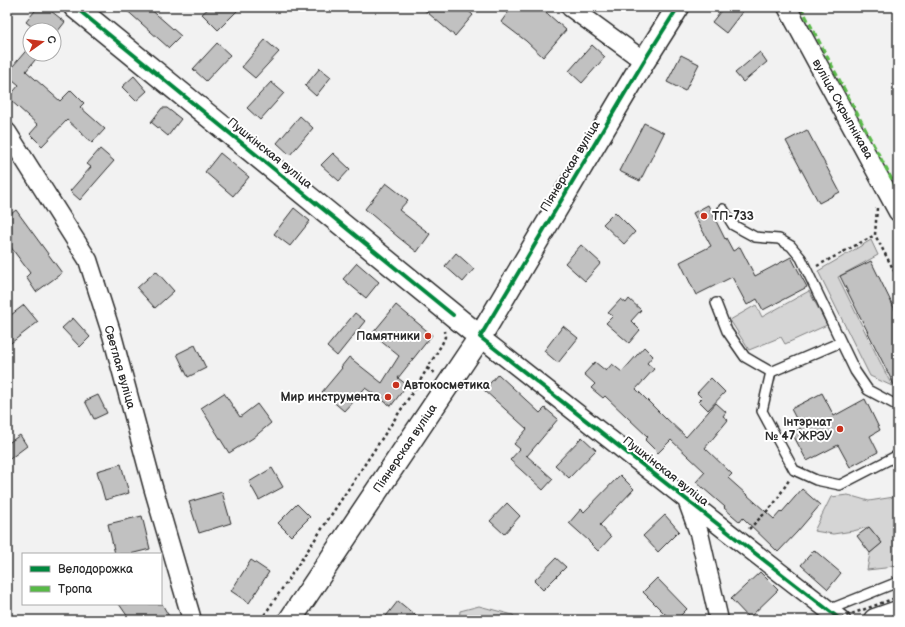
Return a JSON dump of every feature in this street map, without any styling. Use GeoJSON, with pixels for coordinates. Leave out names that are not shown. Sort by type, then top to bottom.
{"type":"FeatureCollection","features":[{"type":"Feature","properties":{"kind":"main road","name":"Пушкінская вуліца"},"geometry":{"type":"LineString","coordinates":[[75,7],[480,337]]}},
{"type":"Feature","properties":{"kind":"main road","name":"Піянерская вуліца"},"geometry":{"type":"LineString","coordinates":[[290,620],[480,337],[644,61],[678,7]]}},
{"type":"Feature","properties":{"kind":"main road"},"geometry":{"type":"LineString","coordinates":[[874,620],[898,612]]}},
{"type":"Feature","properties":{"kind":"street"},"geometry":{"type":"LineString","coordinates":[[570,7],[644,61]]}},
{"type":"Feature","properties":{"kind":"street","name":"вуліца Скрыпнікава"},"geometry":{"type":"LineString","coordinates":[[787,7],[898,212]]}},
{"type":"Feature","properties":{"kind":"street","name":"Светлая вуліца"},"geometry":{"type":"LineString","coordinates":[[7,132],[88,260],[112,335],[153,487],[192,620]]}},
{"type":"Feature","properties":{"kind":"street","name":"Пушкінская вуліца"},"geometry":{"type":"LineString","coordinates":[[480,337],[835,617]]}},
{"type":"Feature","properties":{"kind":"street"},"geometry":{"type":"LineString","coordinates":[[687,500],[699,533],[720,620]]}},
{"type":"Feature","properties":{"kind":"lane"},"geometry":{"type":"LineString","coordinates":[[723,209],[733,225],[754,237],[779,239],[791,246],[801,258],[808,270],[855,371],[868,390],[898,406]]}},
{"type":"Feature","properties":{"kind":"lane"},"geometry":{"type":"LineString","coordinates":[[716,303],[727,332],[745,357],[771,372]]}},
{"type":"Feature","properties":{"kind":"lane"},"geometry":{"type":"LineString","coordinates":[[771,372],[841,342]]}},
{"type":"Feature","properties":{"kind":"lane"},"geometry":{"type":"LineString","coordinates":[[771,372],[762,411],[794,470],[816,480],[840,485],[898,455]]}},
{"type":"Feature","properties":{"kind":"lane"},"geometry":{"type":"LineString","coordinates":[[835,617],[898,582]]}},
{"type":"Feature","properties":{"kind":"path"},"geometry":{"type":"LineString","coordinates":[[873,202],[877,209],[875,235],[898,278]]}},
{"type":"Feature","properties":{"kind":"path"},"geometry":{"type":"LineString","coordinates":[[808,270],[875,235]]}},
{"type":"Feature","properties":{"kind":"path"},"geometry":{"type":"LineString","coordinates":[[261,620],[418,384],[442,344],[445,337],[444,326]]}},
{"type":"Feature","properties":{"kind":"path"},"geometry":{"type":"LineString","coordinates":[[738,540],[774,504],[794,470]]}},
{"type":"Feature","properties":{"kind":"path"},"geometry":{"type":"LineString","coordinates":[[835,617],[898,598]]}},
{"type":"Feature","properties":{"kind":"shaded area"},"geometry":{"type":"Polygon","coordinates":[[[871,240],[878,255],[838,277],[892,386],[870,376],[818,271],[871,240]]]}},
{"type":"Feature","properties":{"kind":"shaded area"},"geometry":{"type":"Polygon","coordinates":[[[809,291],[827,325],[785,344],[781,337],[749,350],[730,320],[756,305],[762,317],[809,291]]]}},
{"type":"Feature","properties":{"kind":"shaded area"},"geometry":{"type":"Polygon","coordinates":[[[848,495],[869,501],[894,497],[898,500],[898,563],[885,568],[867,570],[870,553],[882,543],[869,527],[833,534],[814,531],[831,497],[848,495]]]}},
{"type":"Feature","properties":{"kind":"shaded area"},"geometry":{"type":"Polygon","coordinates":[[[479,606],[513,615],[517,620],[459,620],[460,611],[479,606]]]}},
{"type":"Feature","properties":{"kind":"building"},"geometry":{"type":"Polygon","coordinates":[[[38,7],[46,7],[65,22],[62,26],[62,22],[26,22],[38,7]]]}},
{"type":"Feature","properties":{"kind":"building"},"geometry":{"type":"Polygon","coordinates":[[[123,7],[148,7],[181,36],[169,48],[123,7]]]}},
{"type":"Feature","properties":{"kind":"building"},"geometry":{"type":"Polygon","coordinates":[[[210,7],[241,7],[218,30],[202,14],[210,7]]]}},
{"type":"Feature","properties":{"kind":"building"},"geometry":{"type":"Polygon","coordinates":[[[421,7],[464,7],[473,15],[455,36],[421,7]]]}},
{"type":"Feature","properties":{"kind":"building"},"geometry":{"type":"Polygon","coordinates":[[[512,7],[540,7],[566,30],[543,57],[526,41],[501,22],[512,7]]]}},
{"type":"Feature","properties":{"kind":"building"},"geometry":{"type":"Polygon","coordinates":[[[724,7],[746,7],[726,33],[712,22],[724,7]]]}},
{"type":"Feature","properties":{"kind":"building"},"geometry":{"type":"Polygon","coordinates":[[[265,40],[279,52],[255,78],[242,67],[265,40]]]}},
{"type":"Feature","properties":{"kind":"building"},"geometry":{"type":"Polygon","coordinates":[[[217,43],[230,55],[206,81],[193,69],[217,43]]]}},
{"type":"Feature","properties":{"kind":"building"},"geometry":{"type":"Polygon","coordinates":[[[592,45],[605,57],[582,83],[569,71],[592,45]]]}},
{"type":"Feature","properties":{"kind":"building"},"geometry":{"type":"Polygon","coordinates":[[[760,52],[767,62],[743,82],[735,73],[760,52]]]}},
{"type":"Feature","properties":{"kind":"building"},"geometry":{"type":"Polygon","coordinates":[[[22,55],[22,62],[33,62],[26,71],[60,101],[71,90],[84,103],[80,107],[105,129],[92,143],[67,120],[42,146],[30,134],[38,125],[8,98],[19,85],[7,75],[7,73],[22,55]]]}},
{"type":"Feature","properties":{"kind":"building"},"geometry":{"type":"Polygon","coordinates":[[[681,55],[699,64],[685,91],[667,82],[681,55]]]}},
{"type":"Feature","properties":{"kind":"building"},"geometry":{"type":"Polygon","coordinates":[[[320,68],[331,77],[316,96],[305,86],[320,68]]]}},
{"type":"Feature","properties":{"kind":"building"},"geometry":{"type":"Polygon","coordinates":[[[134,76],[147,91],[136,101],[122,87],[134,76]]]}},
{"type":"Feature","properties":{"kind":"building"},"geometry":{"type":"Polygon","coordinates":[[[271,82],[284,93],[260,120],[247,108],[271,82]]]}},
{"type":"Feature","properties":{"kind":"building"},"geometry":{"type":"Polygon","coordinates":[[[162,108],[167,108],[181,119],[168,136],[151,122],[162,108]]]}},
{"type":"Feature","properties":{"kind":"building"},"geometry":{"type":"Polygon","coordinates":[[[300,116],[313,128],[290,155],[277,143],[300,116]]]}},
{"type":"Feature","properties":{"kind":"building"},"geometry":{"type":"Polygon","coordinates":[[[644,123],[664,133],[640,181],[619,171],[644,123]]]}},
{"type":"Feature","properties":{"kind":"building"},"geometry":{"type":"Polygon","coordinates":[[[807,130],[840,192],[819,203],[786,141],[807,130]]]}},
{"type":"Feature","properties":{"kind":"building"},"geometry":{"type":"Polygon","coordinates":[[[100,149],[114,161],[80,200],[70,191],[91,167],[87,164],[100,149]]]}},
{"type":"Feature","properties":{"kind":"building"},"geometry":{"type":"Polygon","coordinates":[[[220,153],[249,177],[233,196],[205,172],[220,153]]]}},
{"type":"Feature","properties":{"kind":"building"},"geometry":{"type":"Polygon","coordinates":[[[333,153],[350,169],[339,181],[321,165],[333,153]]]}},
{"type":"Feature","properties":{"kind":"building"},"geometry":{"type":"Polygon","coordinates":[[[386,183],[408,200],[399,210],[430,234],[417,252],[365,209],[386,183]]]}},
{"type":"Feature","properties":{"kind":"building"},"geometry":{"type":"Polygon","coordinates":[[[708,205],[725,239],[726,238],[733,251],[740,247],[755,276],[791,257],[807,287],[763,310],[757,299],[747,305],[732,277],[696,295],[680,262],[711,246],[693,213],[708,205]]]}},
{"type":"Feature","properties":{"kind":"building"},"geometry":{"type":"Polygon","coordinates":[[[294,208],[310,221],[290,246],[274,234],[294,208]]]}},
{"type":"Feature","properties":{"kind":"building"},"geometry":{"type":"Polygon","coordinates":[[[16,210],[62,273],[36,292],[26,277],[30,273],[7,242],[7,217],[16,210]]]}},
{"type":"Feature","properties":{"kind":"building"},"geometry":{"type":"Polygon","coordinates":[[[615,212],[635,232],[624,244],[603,224],[615,212]]]}},
{"type":"Feature","properties":{"kind":"building"},"geometry":{"type":"Polygon","coordinates":[[[581,245],[601,263],[585,281],[565,263],[581,245]]]}},
{"type":"Feature","properties":{"kind":"building"},"geometry":{"type":"Polygon","coordinates":[[[456,253],[474,269],[463,282],[445,266],[456,253]]]}},
{"type":"Feature","properties":{"kind":"building"},"geometry":{"type":"Polygon","coordinates":[[[871,261],[898,316],[898,393],[840,276],[871,261]]]}},
{"type":"Feature","properties":{"kind":"building"},"geometry":{"type":"Polygon","coordinates":[[[357,263],[379,282],[366,298],[343,279],[357,263]]]}},
{"type":"Feature","properties":{"kind":"building"},"geometry":{"type":"Polygon","coordinates":[[[156,271],[174,291],[155,308],[137,288],[156,271]]]}},
{"type":"Feature","properties":{"kind":"building"},"geometry":{"type":"Polygon","coordinates":[[[621,299],[626,303],[629,299],[641,310],[631,321],[640,330],[629,343],[606,323],[613,316],[608,313],[621,299]]]}},
{"type":"Feature","properties":{"kind":"building"},"geometry":{"type":"Polygon","coordinates":[[[24,305],[38,322],[7,346],[7,318],[24,305]]]}},
{"type":"Feature","properties":{"kind":"building"},"geometry":{"type":"Polygon","coordinates":[[[396,305],[432,335],[398,378],[407,385],[391,406],[365,388],[344,411],[322,392],[349,357],[382,383],[399,356],[372,334],[396,305]]]}},
{"type":"Feature","properties":{"kind":"building"},"geometry":{"type":"Polygon","coordinates":[[[355,313],[365,321],[337,356],[327,347],[355,313]]]}},
{"type":"Feature","properties":{"kind":"building"},"geometry":{"type":"Polygon","coordinates":[[[73,318],[90,337],[80,347],[62,328],[73,318]]]}},
{"type":"Feature","properties":{"kind":"building"},"geometry":{"type":"Polygon","coordinates":[[[563,326],[578,338],[558,363],[544,351],[563,326]]]}},
{"type":"Feature","properties":{"kind":"building"},"geometry":{"type":"Polygon","coordinates":[[[195,345],[206,368],[188,377],[177,354],[195,345]]]}},
{"type":"Feature","properties":{"kind":"building"},"geometry":{"type":"Polygon","coordinates":[[[644,347],[653,356],[647,363],[654,369],[636,389],[686,437],[716,403],[726,412],[723,416],[728,420],[705,448],[732,474],[728,478],[774,519],[802,489],[820,505],[778,552],[743,518],[740,522],[696,482],[705,472],[671,440],[658,453],[645,440],[648,437],[605,396],[603,398],[591,388],[595,384],[584,374],[595,362],[606,371],[612,364],[622,372],[644,347]]]}},
{"type":"Feature","properties":{"kind":"building"},"geometry":{"type":"Polygon","coordinates":[[[498,374],[540,413],[545,408],[558,419],[527,456],[553,479],[543,490],[510,460],[520,449],[514,444],[527,429],[484,390],[498,374]]]}},
{"type":"Feature","properties":{"kind":"building"},"geometry":{"type":"Polygon","coordinates":[[[711,378],[725,392],[708,410],[699,401],[702,398],[697,393],[711,378]]]}},
{"type":"Feature","properties":{"kind":"building"},"geometry":{"type":"Polygon","coordinates":[[[224,393],[240,417],[257,404],[271,423],[253,438],[229,453],[201,408],[224,393]]]}},
{"type":"Feature","properties":{"kind":"building","name":"Інтэрнат № 47 ЖРЭУ"},"geometry":{"type":"Polygon","coordinates":[[[822,393],[834,416],[865,399],[880,430],[870,436],[878,452],[850,467],[838,445],[807,461],[792,433],[801,428],[791,409],[822,393]]]}},
{"type":"Feature","properties":{"kind":"building"},"geometry":{"type":"Polygon","coordinates":[[[98,395],[107,413],[94,419],[85,401],[98,395]]]}},
{"type":"Feature","properties":{"kind":"building"},"geometry":{"type":"Polygon","coordinates":[[[20,435],[27,446],[7,461],[7,444],[20,435]]]}},
{"type":"Feature","properties":{"kind":"building"},"geometry":{"type":"Polygon","coordinates":[[[582,437],[596,450],[569,478],[555,465],[582,437]]]}},
{"type":"Feature","properties":{"kind":"building"},"geometry":{"type":"Polygon","coordinates":[[[121,464],[129,493],[105,500],[97,471],[121,464]]]}},
{"type":"Feature","properties":{"kind":"building"},"geometry":{"type":"Polygon","coordinates":[[[272,468],[283,487],[259,500],[249,482],[272,468]]]}},
{"type":"Feature","properties":{"kind":"building"},"geometry":{"type":"Polygon","coordinates":[[[620,475],[634,489],[600,525],[611,537],[598,551],[569,523],[581,509],[584,512],[620,475]]]}},
{"type":"Feature","properties":{"kind":"building"},"geometry":{"type":"Polygon","coordinates":[[[222,492],[231,523],[199,533],[189,502],[222,492]]]}},
{"type":"Feature","properties":{"kind":"building"},"geometry":{"type":"Polygon","coordinates":[[[507,503],[520,516],[504,534],[490,521],[507,503]]]}},
{"type":"Feature","properties":{"kind":"building"},"geometry":{"type":"Polygon","coordinates":[[[297,504],[310,517],[291,536],[278,523],[297,504]]]}},
{"type":"Feature","properties":{"kind":"building"},"geometry":{"type":"Polygon","coordinates":[[[665,515],[679,531],[658,552],[643,536],[665,515]]]}},
{"type":"Feature","properties":{"kind":"building"},"geometry":{"type":"Polygon","coordinates":[[[142,516],[150,549],[134,553],[115,553],[108,524],[142,516]]]}},
{"type":"Feature","properties":{"kind":"building"},"geometry":{"type":"Polygon","coordinates":[[[869,527],[882,543],[870,553],[857,536],[869,527]]]}},
{"type":"Feature","properties":{"kind":"building"},"geometry":{"type":"Polygon","coordinates":[[[814,550],[841,573],[828,589],[801,565],[814,550]]]}},
{"type":"Feature","properties":{"kind":"building"},"geometry":{"type":"Polygon","coordinates":[[[556,558],[566,567],[543,590],[534,581],[556,558]]]}},
{"type":"Feature","properties":{"kind":"building"},"geometry":{"type":"Polygon","coordinates":[[[251,560],[269,572],[249,603],[231,591],[251,560]]]}},
{"type":"Feature","properties":{"kind":"building"},"geometry":{"type":"Polygon","coordinates":[[[760,572],[778,590],[749,618],[731,599],[760,572]]]}},
{"type":"Feature","properties":{"kind":"building"},"geometry":{"type":"Polygon","coordinates":[[[657,578],[687,609],[676,620],[671,620],[643,592],[657,578]]]}},
{"type":"Feature","properties":{"kind":"building"},"geometry":{"type":"Polygon","coordinates":[[[398,601],[421,620],[383,620],[398,601]]]}},
{"type":"Feature","properties":{"kind":"building"},"geometry":{"type":"Polygon","coordinates":[[[162,604],[171,620],[130,620],[120,605],[162,604]]]}},
{"type":"Feature","properties":{"kind":"marked path"},"geometry":{"type":"LineString","coordinates":[[801,7],[898,191]]}},
{"type":"Feature","properties":{"kind":"cycle path"},"geometry":{"type":"LineString","coordinates":[[75,7],[453,315]]}},
{"type":"Feature","properties":{"kind":"cycle path"},"geometry":{"type":"LineString","coordinates":[[678,7],[644,61],[480,337],[841,620]]}},
{"type":"Feature","properties":{"kind":"place","name":"ТП-733"},"geometry":{"type":"Point","coordinates":[704,216]}},
{"type":"Feature","properties":{"kind":"place","name":"Памятники"},"geometry":{"type":"Point","coordinates":[428,336]}},
{"type":"Feature","properties":{"kind":"place","name":"Автокосметика"},"geometry":{"type":"Point","coordinates":[396,385]}},
{"type":"Feature","properties":{"kind":"place","name":"Мир инструмента"},"geometry":{"type":"Point","coordinates":[388,397]}},
{"type":"Feature","properties":{"kind":"place","name":"Інтэрнат № 47 ЖРЭУ"},"geometry":{"type":"Point","coordinates":[840,429]}}]}
